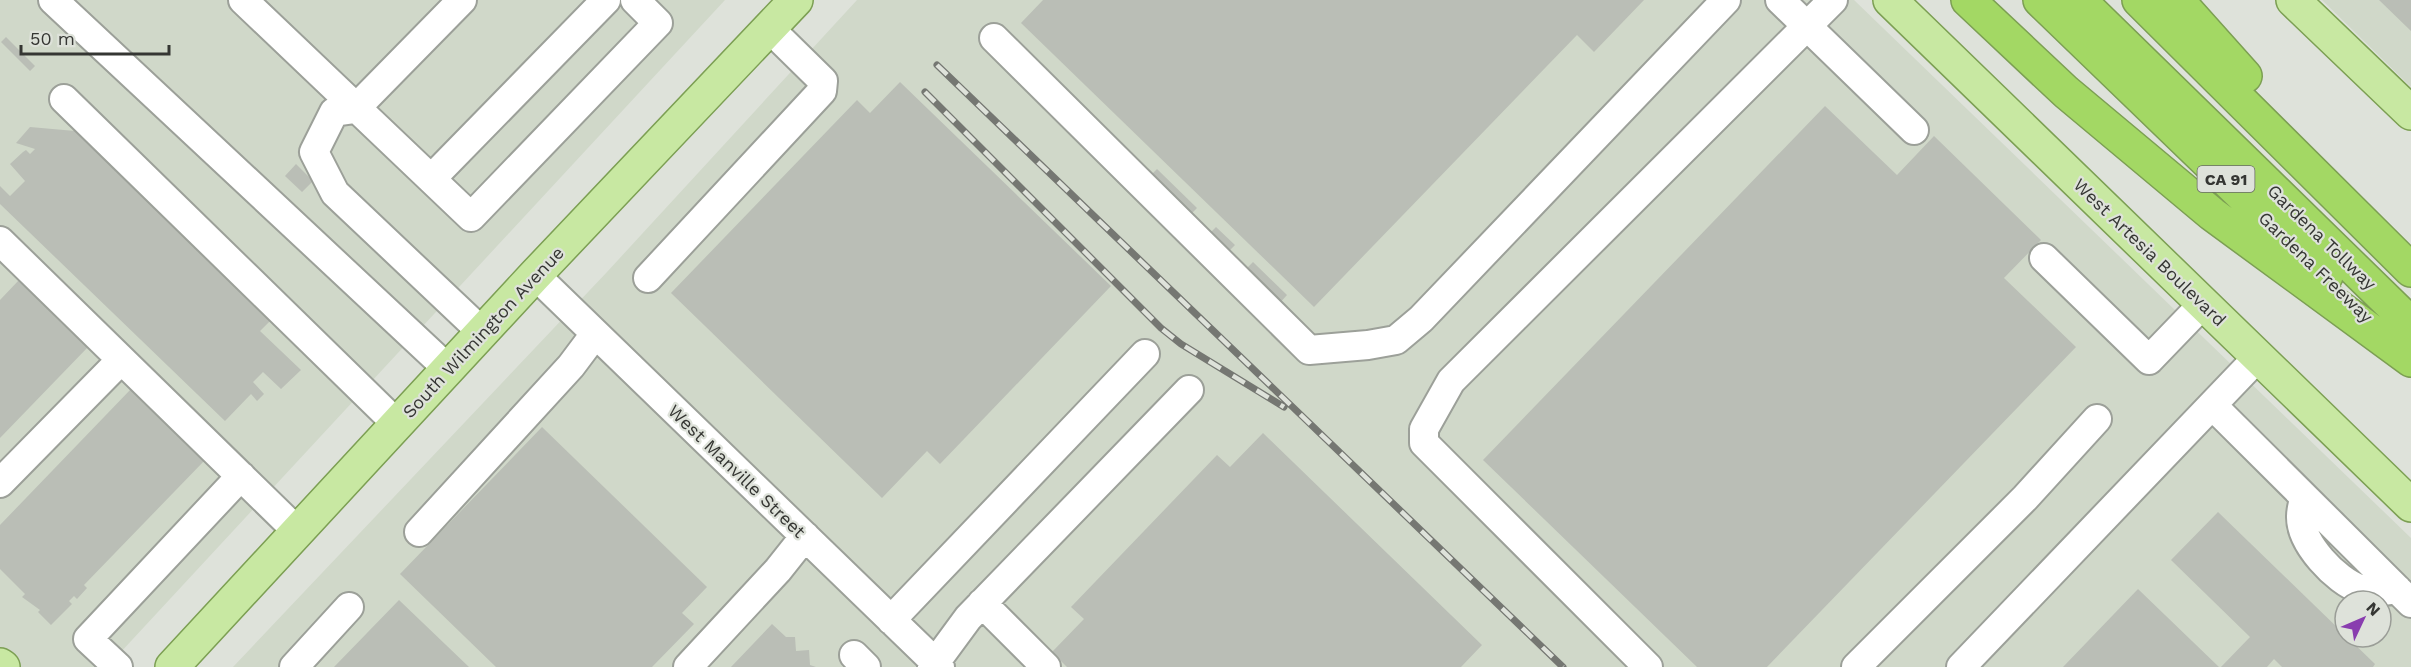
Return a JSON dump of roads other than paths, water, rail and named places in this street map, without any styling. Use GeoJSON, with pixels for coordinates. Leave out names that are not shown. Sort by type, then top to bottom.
{"type":"FeatureCollection","features":[{"type":"Feature","properties":{"kind":"highway"},"geometry":{"type":"LineString","coordinates":[[1968,0],[2066,92],[2212,214],[2411,359]]}},
{"type":"Feature","properties":{"kind":"highway","name":"Gardena Freeway"},"geometry":{"type":"LineString","coordinates":[[2040,0],[2411,359]]}},
{"type":"Feature","properties":{"kind":"highway","name":"Gardena Tollway"},"geometry":{"type":"LineString","coordinates":[[2079,0],[2411,324]]}},
{"type":"Feature","properties":{"kind":"highway","name":"Gardena Tollway"},"geometry":{"type":"LineString","coordinates":[[2109,0],[2411,292]]}},
{"type":"Feature","properties":{"kind":"highway"},"geometry":{"type":"LineString","coordinates":[[2139,0],[2411,270]]}},
{"type":"Feature","properties":{"kind":"highway"},"geometry":{"type":"LineString","coordinates":[[2177,0],[2411,264]]}},
{"type":"Feature","properties":{"kind":"main road","name":"West Artesia Boulevard"},"geometry":{"type":"LineString","coordinates":[[1890,0],[2411,505]]}},
{"type":"Feature","properties":{"kind":"main road"},"geometry":{"type":"LineString","coordinates":[[2293,0],[2411,114]]}},
{"type":"Feature","properties":{"kind":"main road","name":"South Wilmington Avenue"},"geometry":{"type":"LineString","coordinates":[[172,667],[780,10]]}},
{"type":"Feature","properties":{"kind":"street"},"geometry":{"type":"LineString","coordinates":[[53,0],[448,369]]}},
{"type":"Feature","properties":{"kind":"street"},"geometry":{"type":"LineString","coordinates":[[243,0],[355,109],[396,142],[471,217],[658,23],[635,0]]}},
{"type":"Feature","properties":{"kind":"street"},"geometry":{"type":"LineString","coordinates":[[462,0],[355,109],[334,112],[314,152],[335,193],[482,332]]}},
{"type":"Feature","properties":{"kind":"street"},"geometry":{"type":"LineString","coordinates":[[994,38],[1309,350],[1396,340],[1421,319],[1726,0]]}},
{"type":"Feature","properties":{"kind":"street"},"geometry":{"type":"LineString","coordinates":[[1780,0],[1914,130]]}},
{"type":"Feature","properties":{"kind":"street"},"geometry":{"type":"LineString","coordinates":[[1648,667],[1424,442],[1424,429],[1451,381],[1833,0]]}},
{"type":"Feature","properties":{"kind":"street"},"geometry":{"type":"LineString","coordinates":[[432,178],[602,1]]}},
{"type":"Feature","properties":{"kind":"street"},"geometry":{"type":"LineString","coordinates":[[648,278],[822,91],[823,81],[780,10]]}},
{"type":"Feature","properties":{"kind":"street"},"geometry":{"type":"LineString","coordinates":[[64,99],[398,424]]}},
{"type":"Feature","properties":{"kind":"street"},"geometry":{"type":"LineString","coordinates":[[4,253],[121,360],[298,532]]}},
{"type":"Feature","properties":{"kind":"street"},"geometry":{"type":"LineString","coordinates":[[2044,258],[2149,360],[2203,304]]}},
{"type":"Feature","properties":{"kind":"street","name":"West Manville Street"},"geometry":{"type":"LineString","coordinates":[[535,275],[936,665]]}},
{"type":"Feature","properties":{"kind":"street"},"geometry":{"type":"LineString","coordinates":[[418,532],[571,366],[595,334]]}},
{"type":"Feature","properties":{"kind":"street"},"geometry":{"type":"LineString","coordinates":[[891,620],[1145,354]]}},
{"type":"Feature","properties":{"kind":"street"},"geometry":{"type":"LineString","coordinates":[[1961,667],[2258,357]]}},
{"type":"Feature","properties":{"kind":"street"},"geometry":{"type":"LineString","coordinates":[[0,483],[121,360]]}},
{"type":"Feature","properties":{"kind":"street"},"geometry":{"type":"LineString","coordinates":[[936,665],[982,603],[1189,390]]}},
{"type":"Feature","properties":{"kind":"street"},"geometry":{"type":"LineString","coordinates":[[2211,405],[2404,596]]}},
{"type":"Feature","properties":{"kind":"street"},"geometry":{"type":"LineString","coordinates":[[1856,667],[2025,498],[2097,419]]}},
{"type":"Feature","properties":{"kind":"street"},"geometry":{"type":"LineString","coordinates":[[118,667],[88,639],[241,476]]}},
{"type":"Feature","properties":{"kind":"street"},"geometry":{"type":"LineString","coordinates":[[688,667],[778,570],[805,536]]}},
{"type":"Feature","properties":{"kind":"street"},"geometry":{"type":"LineString","coordinates":[[982,603],[1047,667]]}},
{"type":"Feature","properties":{"kind":"street"},"geometry":{"type":"LineString","coordinates":[[294,667],[349,607]]}},
{"type":"Feature","properties":{"kind":"railway"},"geometry":{"type":"LineString","coordinates":[[937,65],[1563,667]]}},
{"type":"Feature","properties":{"kind":"railway"},"geometry":{"type":"LineString","coordinates":[[925,92],[1161,328],[1181,344],[1284,407]]}}]}
